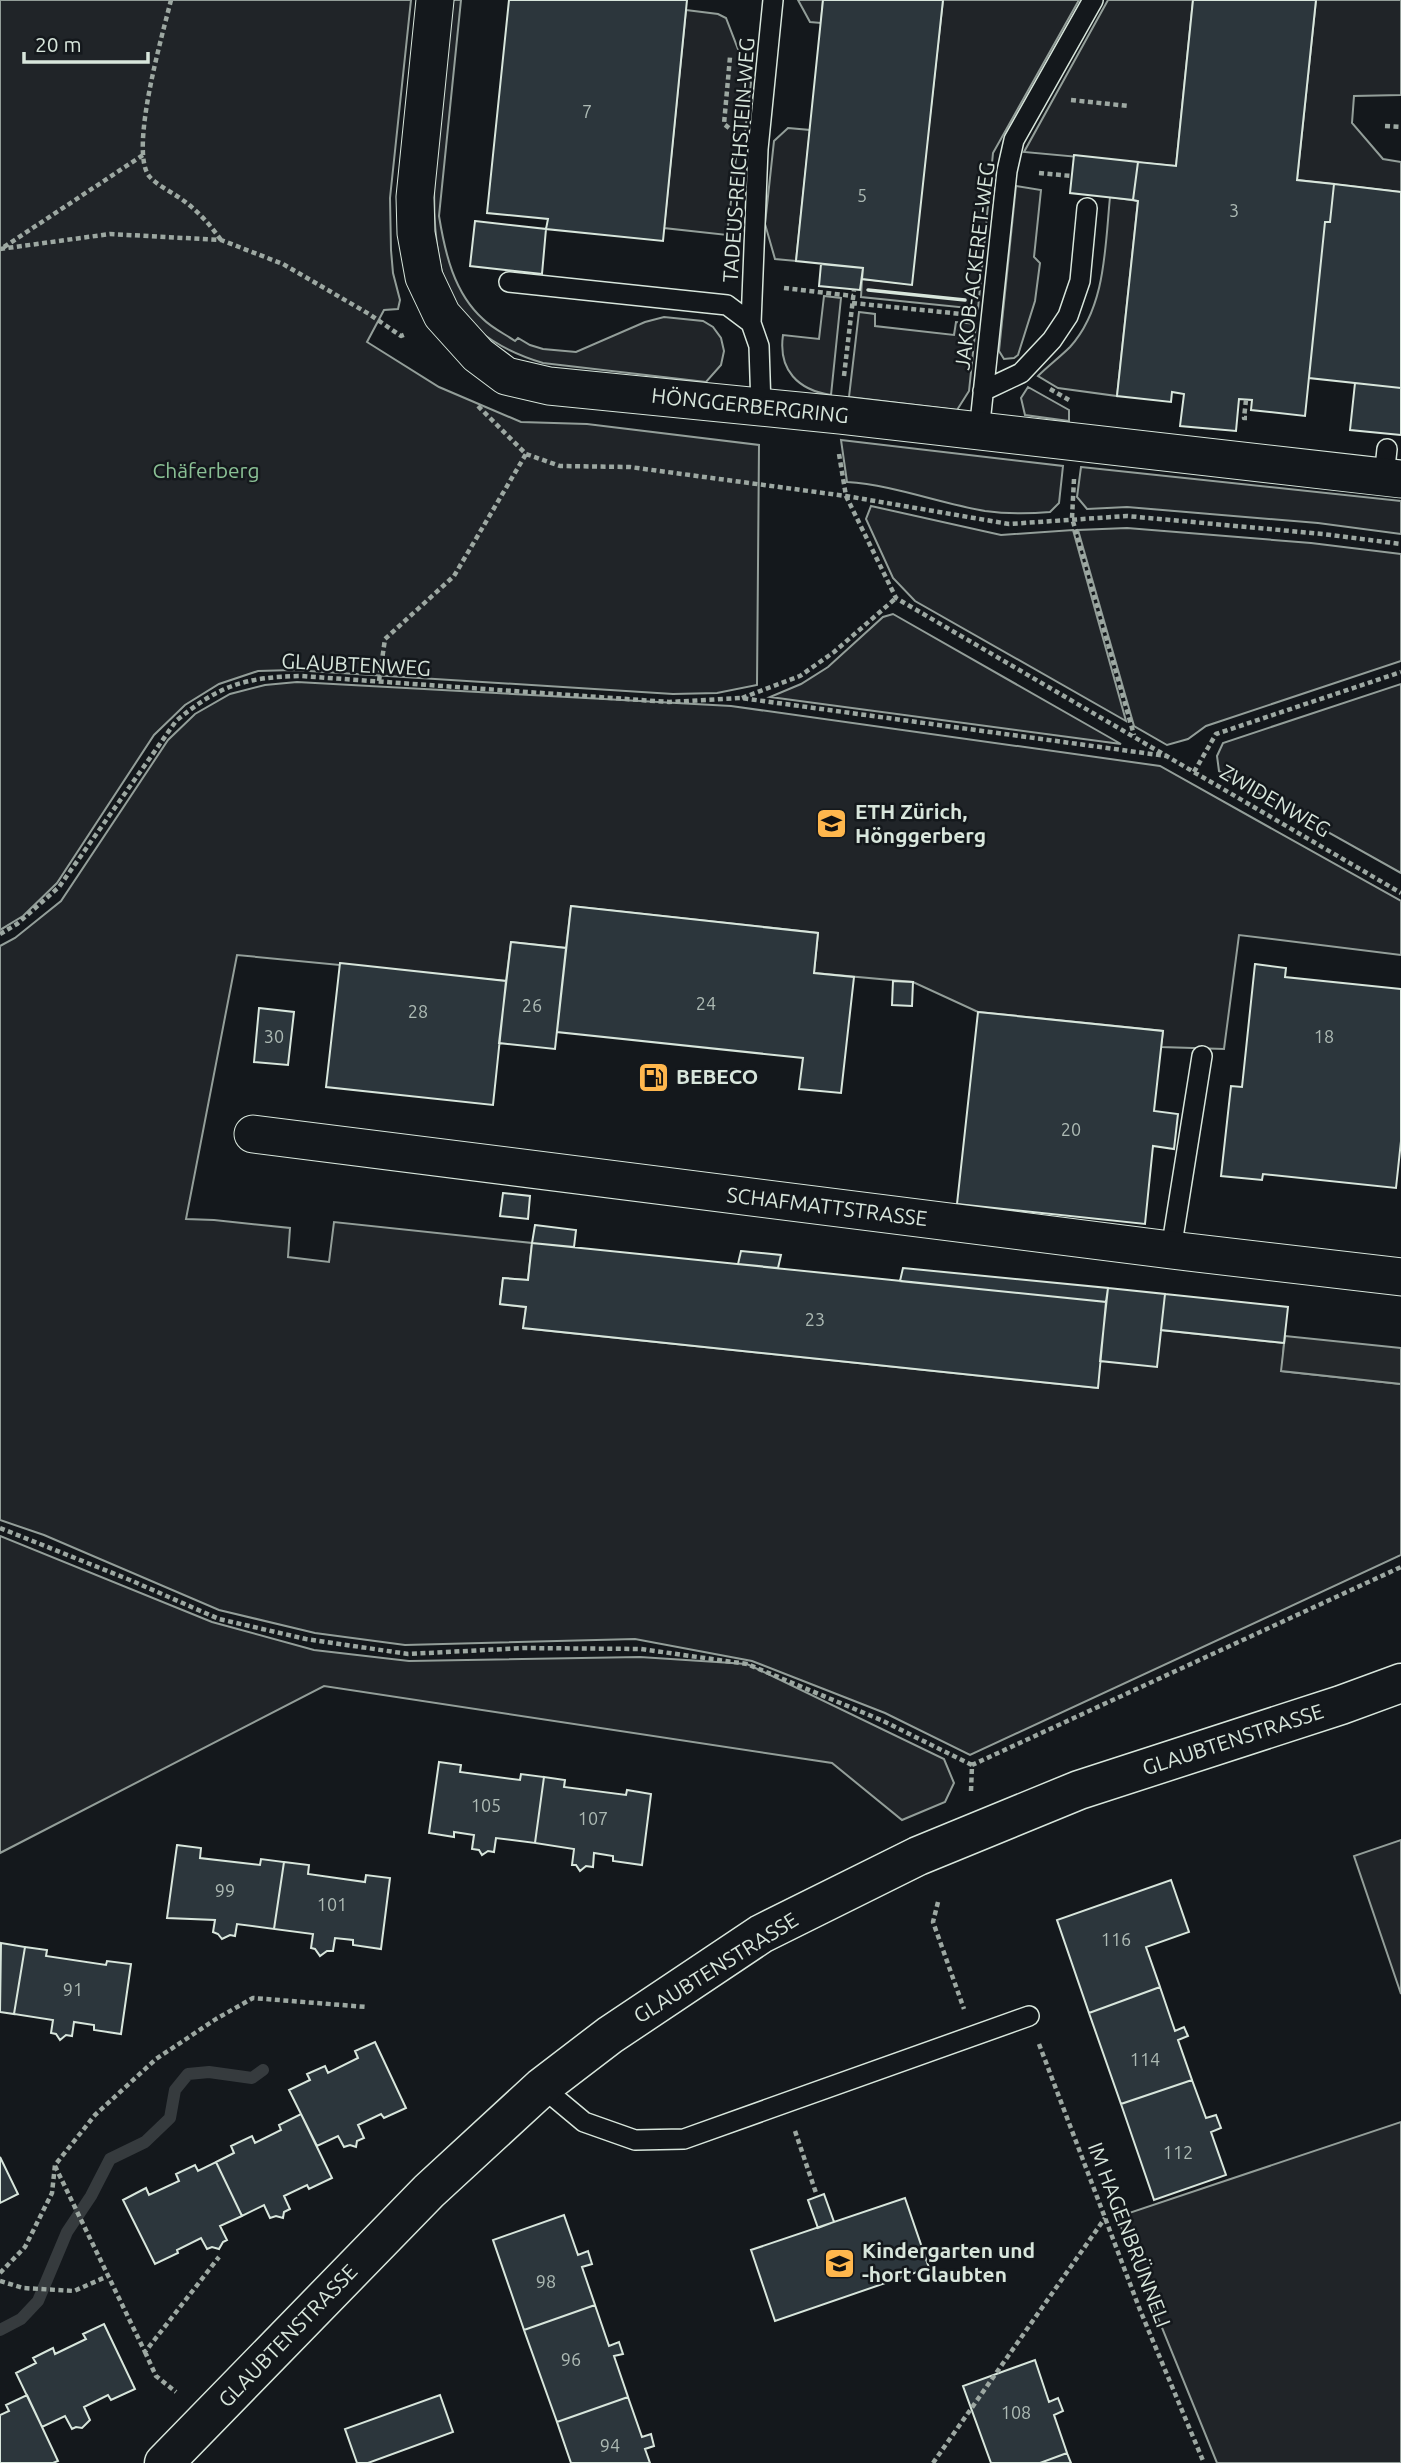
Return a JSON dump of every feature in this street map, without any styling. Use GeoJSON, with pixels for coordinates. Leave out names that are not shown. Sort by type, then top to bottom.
{"type":"FeatureCollection","features":[{"type":"Feature","properties":{"kind":"street","name":"HÖNGGERBERGRING"},"geometry":{"type":"LineString","coordinates":[[435,0],[415,197],[416,233],[424,277],[442,315],[478,355],[506,376],[549,386],[979,432],[1391,468]]}},
{"type":"Feature","properties":{"kind":"street","name":"SCHAFMATTSTRASSE"},"geometry":{"type":"LineString","coordinates":[[253,1134],[1401,1277]]}},
{"type":"Feature","properties":{"kind":"street","name":"GLAUBTENSTRASSE"},"geometry":{"type":"LineString","coordinates":[[164,2463],[429,2192],[542,2087],[610,2035],[761,1934],[918,1856],[1079,1790],[1401,1683]]}},
{"type":"Feature","properties":{"kind":"lane","name":"TADEUS-REICHSTEIN-WEG"},"geometry":{"type":"LineString","coordinates":[[761,407],[760,346],[751,323],[758,149],[773,0]]}},
{"type":"Feature","properties":{"kind":"lane","name":"JAKOB-ACKERET-WEG"},"geometry":{"type":"LineString","coordinates":[[979,432],[1007,171],[1014,140],[1093,0]]}},
{"type":"Feature","properties":{"kind":"lane"},"geometry":{"type":"LineString","coordinates":[[983,391],[1021,373],[1052,340],[1068,316],[1080,281],[1087,208]]}},
{"type":"Feature","properties":{"kind":"lane","name":"TADEUS-REICHSTEIN-WEG"},"geometry":{"type":"LineString","coordinates":[[509,282],[727,305],[751,323]]}},
{"type":"Feature","properties":{"kind":"lane"},"geometry":{"type":"LineString","coordinates":[[1171,1250],[1202,1056]]}},
{"type":"Feature","properties":{"kind":"lane"},"geometry":{"type":"LineString","coordinates":[[542,2087],[584,2122],[622,2136],[635,2140],[684,2139],[1028,2016]]}},
{"type":"Feature","properties":{"kind":"path"},"geometry":{"type":"LineString","coordinates":[[171,0],[149,89],[143,155],[148,175],[187,203],[222,240]]}},
{"type":"Feature","properties":{"kind":"path"},"geometry":{"type":"LineString","coordinates":[[724,124],[730,57]]}},
{"type":"Feature","properties":{"kind":"path"},"geometry":{"type":"LineString","coordinates":[[1039,97],[1129,106]]}},
{"type":"Feature","properties":{"kind":"path"},"geometry":{"type":"LineString","coordinates":[[1385,126],[1401,127]]}},
{"type":"Feature","properties":{"kind":"path"},"geometry":{"type":"LineString","coordinates":[[0,249],[143,155]]}},
{"type":"Feature","properties":{"kind":"path"},"geometry":{"type":"LineString","coordinates":[[0,249],[110,234],[222,240],[283,264],[369,314],[401,336],[442,315]]}},
{"type":"Feature","properties":{"kind":"path"},"geometry":{"type":"LineString","coordinates":[[753,285],[853,293],[842,389]]}},
{"type":"Feature","properties":{"kind":"path"},"geometry":{"type":"LineString","coordinates":[[852,303],[990,316]]}},
{"type":"Feature","properties":{"kind":"path"},"geometry":{"type":"LineString","coordinates":[[478,355],[463,382],[481,411],[526,454],[560,466],[630,467],[846,496],[1009,524],[1127,516],[1401,544]]}},
{"type":"Feature","properties":{"kind":"path"},"geometry":{"type":"LineString","coordinates":[[1246,400],[1244,418],[1254,419]]}},
{"type":"Feature","properties":{"kind":"path"},"geometry":{"type":"LineString","coordinates":[[837,442],[846,496],[896,598],[1194,772]]}},
{"type":"Feature","properties":{"kind":"path"},"geometry":{"type":"LineString","coordinates":[[379,681],[385,639],[454,576],[526,454]]}},
{"type":"Feature","properties":{"kind":"path"},"geometry":{"type":"LineString","coordinates":[[1072,518],[1134,735]]}},
{"type":"Feature","properties":{"kind":"path"},"geometry":{"type":"LineString","coordinates":[[741,698],[800,676],[834,652],[896,598]]}},
{"type":"Feature","properties":{"kind":"path","name":"ZWIDENWEG"},"geometry":{"type":"LineString","coordinates":[[1401,672],[1216,734],[1194,772],[1401,892]]}},
{"type":"Feature","properties":{"kind":"path","name":"GLAUBTENWEG"},"geometry":{"type":"LineString","coordinates":[[0,934],[18,924],[59,887],[176,721],[198,702],[226,687],[264,677],[301,676],[669,702],[741,698]]}},
{"type":"Feature","properties":{"kind":"path"},"geometry":{"type":"LineString","coordinates":[[741,698],[1166,756]]}},
{"type":"Feature","properties":{"kind":"path"},"geometry":{"type":"LineString","coordinates":[[0,1528],[219,1619],[306,1639],[408,1654],[524,1648],[640,1648],[747,1664],[881,1720],[972,1765]]}},
{"type":"Feature","properties":{"kind":"path"},"geometry":{"type":"LineString","coordinates":[[972,1765],[1401,1567]]}},
{"type":"Feature","properties":{"kind":"path"},"geometry":{"type":"LineString","coordinates":[[971,1798],[972,1765]]}},
{"type":"Feature","properties":{"kind":"path"},"geometry":{"type":"LineString","coordinates":[[938,1902],[933,1922],[974,2036]]}},
{"type":"Feature","properties":{"kind":"path"},"geometry":{"type":"LineString","coordinates":[[0,2273],[25,2247],[52,2193],[55,2165],[95,2115],[156,2059],[253,1998],[368,2007]]}},
{"type":"Feature","properties":{"kind":"path","name":"IM HAGENBRÜNNELI"},"geometry":{"type":"LineString","coordinates":[[1028,2016],[1140,2310],[1204,2463]]}},
{"type":"Feature","properties":{"kind":"path"},"geometry":{"type":"LineString","coordinates":[[794,2127],[816,2193]]}},
{"type":"Feature","properties":{"kind":"path"},"geometry":{"type":"LineString","coordinates":[[55,2165],[156,2376],[184,2399]]}},
{"type":"Feature","properties":{"kind":"path"},"geometry":{"type":"LineString","coordinates":[[933,2463],[1105,2218]]}},
{"type":"Feature","properties":{"kind":"path"},"geometry":{"type":"LineString","coordinates":[[145,2352],[219,2258]]}},
{"type":"Feature","properties":{"kind":"path"},"geometry":{"type":"LineString","coordinates":[[0,2281],[23,2288],[74,2291],[108,2276]]}},
{"type":"Feature","properties":{"kind":"green space","name":"Chäferberg"},"geometry":{"type":"Polygon","coordinates":[[[0,0],[411,0],[390,198],[393,273],[400,300],[398,309],[384,310],[367,342],[439,387],[521,422],[587,424],[759,445],[757,685],[717,693],[673,694],[293,670],[258,671],[219,684],[185,705],[154,735],[57,883],[23,916],[0,930],[0,0]]]}},
{"type":"Feature","properties":{"kind":"green space"},"geometry":{"type":"Polygon","coordinates":[[[452,0],[461,0],[439,216],[452,272],[465,297],[473,309],[494,328],[515,341],[518,338],[543,349],[576,352],[645,322],[664,317],[703,321],[713,327],[721,338],[724,351],[721,365],[706,382],[543,363],[495,342],[473,326],[456,305],[443,277],[434,201],[435,157],[452,0]]]}},
{"type":"Feature","properties":{"kind":"green space"},"geometry":{"type":"Polygon","coordinates":[[[798,0],[823,0],[821,23],[810,22],[798,0]]]}},
{"type":"Feature","properties":{"kind":"green space"},"geometry":{"type":"Polygon","coordinates":[[[943,0],[1079,0],[993,153],[978,309],[861,297],[862,279],[911,284],[943,0]]]}},
{"type":"Feature","properties":{"kind":"green space"},"geometry":{"type":"Polygon","coordinates":[[[1108,0],[1193,0],[1176,166],[1024,152],[1108,0]]]}},
{"type":"Feature","properties":{"kind":"green space"},"geometry":{"type":"Polygon","coordinates":[[[1316,0],[1401,0],[1401,95],[1354,96],[1352,123],[1383,159],[1401,162],[1401,192],[1297,180],[1316,0]]]}},
{"type":"Feature","properties":{"kind":"green space"},"geometry":{"type":"Polygon","coordinates":[[[686,10],[718,14],[726,18],[751,83],[745,132],[738,142],[727,235],[664,228],[686,10]]]}},
{"type":"Feature","properties":{"kind":"green space"},"geometry":{"type":"Polygon","coordinates":[[[788,128],[810,130],[796,261],[775,259],[765,224],[774,141],[788,128]]]}},
{"type":"Feature","properties":{"kind":"green space"},"geometry":{"type":"Polygon","coordinates":[[[1016,186],[1041,190],[1034,257],[1040,263],[1035,301],[1018,355],[1004,359],[999,351],[1016,186]]]}},
{"type":"Feature","properties":{"kind":"green space"},"geometry":{"type":"Polygon","coordinates":[[[1110,197],[1138,201],[1117,396],[1058,388],[1038,376],[1070,347],[1091,314],[1102,276],[1110,197]]]}},
{"type":"Feature","properties":{"kind":"green space"},"geometry":{"type":"Polygon","coordinates":[[[824,296],[841,298],[831,395],[800,383],[787,368],[782,347],[783,335],[819,339],[824,296]]]}},
{"type":"Feature","properties":{"kind":"green space"},"geometry":{"type":"Polygon","coordinates":[[[859,312],[875,314],[875,326],[954,335],[956,322],[976,324],[969,391],[957,410],[849,397],[859,312]]]}},
{"type":"Feature","properties":{"kind":"green space"},"geometry":{"type":"Polygon","coordinates":[[[1028,387],[1069,410],[1069,421],[1025,415],[1021,398],[1028,387]]]}},
{"type":"Feature","properties":{"kind":"green space"},"geometry":{"type":"Polygon","coordinates":[[[841,440],[1063,466],[1059,503],[1050,512],[993,512],[882,487],[847,482],[841,440]]]}},
{"type":"Feature","properties":{"kind":"green space"},"geometry":{"type":"Polygon","coordinates":[[[1081,467],[1401,501],[1401,534],[1318,523],[1127,507],[1087,509],[1077,497],[1081,467]]]}},
{"type":"Feature","properties":{"kind":"green space"},"geometry":{"type":"Polygon","coordinates":[[[871,506],[1001,535],[1073,530],[1126,721],[915,601],[893,578],[866,519],[871,506]]]}},
{"type":"Feature","properties":{"kind":"green space"},"geometry":{"type":"Polygon","coordinates":[[[1127,528],[1311,543],[1401,554],[1401,661],[1206,726],[1188,739],[1167,745],[1134,726],[1078,530],[1127,528]]]}},
{"type":"Feature","properties":{"kind":"green space"},"geometry":{"type":"Polygon","coordinates":[[[893,614],[1121,744],[770,697],[801,684],[828,667],[883,617],[893,614]]]}},
{"type":"Feature","properties":{"kind":"green space"},"geometry":{"type":"Polygon","coordinates":[[[297,682],[731,706],[1160,766],[1401,901],[1401,955],[1239,935],[1224,1049],[1161,1047],[1163,1031],[978,1012],[913,982],[814,973],[818,933],[571,906],[566,948],[511,942],[506,981],[237,955],[186,1219],[290,1228],[288,1257],[329,1262],[334,1222],[532,1243],[528,1280],[503,1278],[500,1304],[526,1307],[524,1328],[1097,1388],[1100,1361],[1161,1330],[1284,1343],[1282,1371],[1401,1384],[1401,1555],[970,1755],[885,1713],[752,1661],[635,1639],[405,1645],[315,1633],[219,1610],[44,1535],[0,1520],[0,946],[15,938],[61,901],[168,740],[195,714],[230,694],[265,685],[297,682]]]}},
{"type":"Feature","properties":{"kind":"green space"},"geometry":{"type":"Polygon","coordinates":[[[1401,684],[1401,873],[1219,771],[1217,756],[1223,743],[1401,684]]]}},
{"type":"Feature","properties":{"kind":"green space"},"geometry":{"type":"Polygon","coordinates":[[[0,1536],[212,1622],[314,1650],[409,1661],[640,1657],[747,1664],[944,1759],[954,1783],[945,1802],[902,1820],[832,1763],[324,1686],[0,1853],[0,1536]]]}},
{"type":"Feature","properties":{"kind":"green space"},"geometry":{"type":"Polygon","coordinates":[[[1401,1840],[1401,1994],[1354,1856],[1401,1840]]]}},
{"type":"Feature","properties":{"kind":"green space"},"geometry":{"type":"Polygon","coordinates":[[[1401,2122],[1401,2463],[1217,2463],[1117,2217],[1401,2122]]]}},
{"type":"Feature","properties":{"kind":"shaded area"},"geometry":{"type":"Polygon","coordinates":[[[1285,1336],[1401,1348],[1401,1384],[1281,1371],[1285,1336]]]}},
{"type":"Feature","properties":{"kind":"building"},"geometry":{"type":"Polygon","coordinates":[[[509,0],[687,0],[663,241],[546,229],[548,219],[487,213],[509,0]]]}},
{"type":"Feature","properties":{"kind":"building"},"geometry":{"type":"Polygon","coordinates":[[[823,0],[943,0],[912,285],[862,279],[863,268],[796,261],[823,0]]]}},
{"type":"Feature","properties":{"kind":"building"},"geometry":{"type":"Polygon","coordinates":[[[1193,0],[1316,0],[1297,180],[1334,184],[1330,222],[1325,222],[1305,416],[1251,410],[1252,400],[1239,399],[1236,431],[1180,426],[1184,394],[1172,392],[1171,402],[1117,396],[1138,201],[1133,200],[1138,162],[1176,166],[1193,0]]]}},
{"type":"Feature","properties":{"kind":"building"},"geometry":{"type":"Polygon","coordinates":[[[1074,155],[1138,162],[1133,200],[1070,193],[1074,155]]]}},
{"type":"Feature","properties":{"kind":"building"},"geometry":{"type":"Polygon","coordinates":[[[1334,184],[1401,192],[1401,388],[1309,378],[1325,222],[1330,222],[1334,184]]]}},
{"type":"Feature","properties":{"kind":"building"},"geometry":{"type":"Polygon","coordinates":[[[475,221],[546,229],[542,274],[470,266],[475,221]]]}},
{"type":"Feature","properties":{"kind":"building"},"geometry":{"type":"Polygon","coordinates":[[[821,264],[863,268],[860,290],[819,286],[821,264]]]}},
{"type":"Feature","properties":{"kind":"building"},"geometry":{"type":"Polygon","coordinates":[[[1355,383],[1401,388],[1401,435],[1350,430],[1355,383]]]}},
{"type":"Feature","properties":{"kind":"building"},"geometry":{"type":"Polygon","coordinates":[[[571,906],[818,933],[814,973],[854,977],[841,1093],[799,1089],[803,1058],[557,1032],[571,906]]]}},
{"type":"Feature","properties":{"kind":"building"},"geometry":{"type":"Polygon","coordinates":[[[511,942],[566,948],[555,1049],[499,1043],[511,942]]]}},
{"type":"Feature","properties":{"kind":"building"},"geometry":{"type":"Polygon","coordinates":[[[340,963],[506,981],[493,1105],[326,1087],[340,963]]]}},
{"type":"Feature","properties":{"kind":"building"},"geometry":{"type":"Polygon","coordinates":[[[1255,964],[1286,968],[1285,977],[1401,989],[1401,1141],[1396,1188],[1263,1174],[1262,1180],[1221,1176],[1231,1086],[1242,1087],[1255,964]]]}},
{"type":"Feature","properties":{"kind":"building"},"geometry":{"type":"Polygon","coordinates":[[[893,981],[913,982],[912,1006],[892,1005],[893,981]]]}},
{"type":"Feature","properties":{"kind":"building"},"geometry":{"type":"Polygon","coordinates":[[[259,1008],[294,1012],[288,1065],[254,1062],[259,1008]]]}},
{"type":"Feature","properties":{"kind":"building"},"geometry":{"type":"Polygon","coordinates":[[[978,1012],[1163,1031],[1154,1111],[1178,1114],[1174,1149],[1153,1146],[1145,1224],[957,1204],[978,1012]]]}},
{"type":"Feature","properties":{"kind":"building"},"geometry":{"type":"Polygon","coordinates":[[[503,1193],[530,1196],[528,1219],[500,1216],[503,1193]]]}},
{"type":"Feature","properties":{"kind":"building"},"geometry":{"type":"Polygon","coordinates":[[[535,1225],[576,1230],[574,1247],[532,1243],[535,1225]]]}},
{"type":"Feature","properties":{"kind":"building"},"geometry":{"type":"Polygon","coordinates":[[[532,1243],[1106,1302],[1098,1388],[523,1328],[526,1307],[500,1304],[503,1278],[528,1280],[532,1243]]]}},
{"type":"Feature","properties":{"kind":"building"},"geometry":{"type":"Polygon","coordinates":[[[741,1251],[781,1255],[778,1268],[738,1264],[741,1251]]]}},
{"type":"Feature","properties":{"kind":"building"},"geometry":{"type":"Polygon","coordinates":[[[903,1268],[1108,1288],[1106,1302],[900,1281],[903,1268]]]}},
{"type":"Feature","properties":{"kind":"building"},"geometry":{"type":"Polygon","coordinates":[[[1108,1288],[1165,1294],[1157,1367],[1100,1361],[1108,1288]]]}},
{"type":"Feature","properties":{"kind":"building"},"geometry":{"type":"Polygon","coordinates":[[[1165,1294],[1288,1307],[1284,1343],[1161,1330],[1165,1294]]]}},
{"type":"Feature","properties":{"kind":"building"},"geometry":{"type":"Polygon","coordinates":[[[439,1762],[461,1765],[460,1772],[520,1780],[521,1774],[544,1777],[535,1843],[496,1838],[494,1852],[488,1851],[482,1855],[479,1850],[472,1849],[474,1835],[454,1832],[454,1837],[429,1833],[439,1762]]]}},
{"type":"Feature","properties":{"kind":"building"},"geometry":{"type":"Polygon","coordinates":[[[544,1777],[565,1780],[564,1787],[626,1795],[627,1790],[651,1794],[642,1865],[613,1861],[613,1856],[594,1853],[593,1867],[586,1866],[580,1871],[576,1865],[572,1865],[574,1849],[535,1843],[544,1777]]]}},
{"type":"Feature","properties":{"kind":"building"},"geometry":{"type":"Polygon","coordinates":[[[177,1845],[201,1848],[200,1858],[260,1865],[261,1859],[284,1862],[274,1929],[237,1924],[235,1936],[222,1939],[213,1932],[215,1920],[167,1918],[177,1845]]]}},
{"type":"Feature","properties":{"kind":"building"},"geometry":{"type":"Polygon","coordinates":[[[284,1862],[309,1865],[308,1874],[365,1882],[366,1875],[390,1878],[381,1949],[353,1945],[353,1940],[335,1938],[333,1951],[327,1951],[320,1956],[311,1948],[313,1934],[274,1929],[284,1862]]]}},
{"type":"Feature","properties":{"kind":"building"},"geometry":{"type":"Polygon","coordinates":[[[1171,1880],[1189,1932],[1146,1947],[1160,1987],[1089,2013],[1057,1920],[1171,1880]]]}},
{"type":"Feature","properties":{"kind":"building"},"geometry":{"type":"Polygon","coordinates":[[[1,1943],[25,1947],[14,2014],[0,2012],[1,1943]]]}},
{"type":"Feature","properties":{"kind":"building"},"geometry":{"type":"Polygon","coordinates":[[[25,1947],[47,1950],[46,1956],[106,1965],[107,1961],[131,1964],[121,2034],[94,2030],[94,2025],[74,2022],[72,2036],[66,2035],[60,2040],[56,2034],[51,2033],[53,2020],[14,2014],[25,1947]]]}},
{"type":"Feature","properties":{"kind":"building"},"geometry":{"type":"Polygon","coordinates":[[[1160,1987],[1175,2031],[1184,2027],[1188,2036],[1178,2040],[1192,2080],[1121,2104],[1089,2013],[1160,1987]]]}},
{"type":"Feature","properties":{"kind":"building"},"geometry":{"type":"Polygon","coordinates":[[[375,2042],[406,2108],[384,2118],[381,2114],[358,2125],[364,2138],[357,2141],[356,2147],[344,2147],[338,2136],[317,2146],[289,2090],[310,2080],[307,2074],[325,2066],[328,2073],[358,2058],[355,2051],[375,2042]]]}},
{"type":"Feature","properties":{"kind":"building"},"geometry":{"type":"Polygon","coordinates":[[[1192,2080],[1206,2118],[1216,2115],[1221,2128],[1211,2132],[1226,2175],[1154,2200],[1121,2104],[1192,2080]]]}},
{"type":"Feature","properties":{"kind":"building"},"geometry":{"type":"Polygon","coordinates":[[[301,2114],[332,2178],[309,2189],[307,2185],[284,2196],[290,2209],[284,2212],[283,2218],[270,2218],[264,2205],[242,2216],[216,2162],[234,2153],[231,2146],[252,2136],[255,2143],[281,2130],[279,2125],[301,2114]]]}},
{"type":"Feature","properties":{"kind":"building"},"geometry":{"type":"Polygon","coordinates":[[[0,2157],[18,2194],[0,2203],[0,2157]]]}},
{"type":"Feature","properties":{"kind":"building"},"geometry":{"type":"Polygon","coordinates":[[[216,2162],[242,2216],[220,2226],[227,2240],[219,2249],[207,2249],[201,2238],[155,2264],[123,2200],[146,2188],[149,2195],[179,2181],[176,2174],[195,2165],[198,2171],[216,2162]]]}},
{"type":"Feature","properties":{"kind":"building"},"geometry":{"type":"Polygon","coordinates":[[[824,2194],[834,2222],[818,2228],[808,2200],[824,2194]]]}},
{"type":"Feature","properties":{"kind":"building"},"geometry":{"type":"Polygon","coordinates":[[[905,2198],[929,2268],[775,2321],[751,2250],[905,2198]]]}},
{"type":"Feature","properties":{"kind":"building"},"geometry":{"type":"Polygon","coordinates":[[[564,2215],[578,2255],[588,2251],[592,2264],[582,2267],[595,2305],[524,2330],[493,2240],[564,2215]]]}},
{"type":"Feature","properties":{"kind":"building"},"geometry":{"type":"Polygon","coordinates":[[[595,2305],[609,2346],[619,2342],[623,2354],[614,2356],[628,2397],[557,2422],[524,2330],[595,2305]]]}},
{"type":"Feature","properties":{"kind":"building"},"geometry":{"type":"Polygon","coordinates":[[[104,2324],[135,2389],[111,2400],[108,2395],[84,2407],[90,2420],[82,2428],[72,2429],[65,2416],[42,2427],[16,2373],[36,2363],[33,2358],[53,2348],[55,2354],[86,2339],[83,2334],[104,2324]]]}},
{"type":"Feature","properties":{"kind":"building"},"geometry":{"type":"Polygon","coordinates":[[[1035,2360],[1049,2402],[1058,2398],[1063,2411],[1054,2415],[1067,2453],[1040,2463],[991,2463],[963,2386],[1035,2360]]]}},
{"type":"Feature","properties":{"kind":"building"},"geometry":{"type":"Polygon","coordinates":[[[27,2395],[58,2461],[0,2463],[0,2415],[9,2411],[6,2405],[27,2395]]]}},
{"type":"Feature","properties":{"kind":"building"},"geometry":{"type":"Polygon","coordinates":[[[440,2395],[453,2432],[368,2463],[357,2463],[345,2429],[440,2395]]]}},
{"type":"Feature","properties":{"kind":"building"},"geometry":{"type":"Polygon","coordinates":[[[628,2397],[642,2437],[651,2434],[654,2446],[645,2449],[650,2463],[571,2463],[557,2422],[628,2397]]]}},
{"type":"Feature","properties":{"kind":"building"},"geometry":{"type":"Polygon","coordinates":[[[1067,2453],[1071,2463],[1040,2463],[1067,2453]]]}},
{"type":"Feature","properties":{"kind":"waterway"},"geometry":{"type":"LineString","coordinates":[[0,2330],[21,2319],[38,2301],[67,2232],[91,2196],[110,2159],[145,2142],[170,2118],[175,2090],[188,2074],[209,2072],[252,2078],[263,2070]]}},
{"type":"Feature","properties":{"kind":"wall"},"geometry":{"type":"LineString","coordinates":[[868,290],[965,300]]}},
{"type":"Feature","properties":{"kind":"place","name":"ETH Zürich, Hönggerberg"},"geometry":{"type":"Point","coordinates":[832,824]}},
{"type":"Feature","properties":{"kind":"place","name":"BEBECO"},"geometry":{"type":"Point","coordinates":[653,1077]}},
{"type":"Feature","properties":{"kind":"place","name":"Kindergarten und -hort Glaubten"},"geometry":{"type":"Point","coordinates":[839,2263]}}]}
